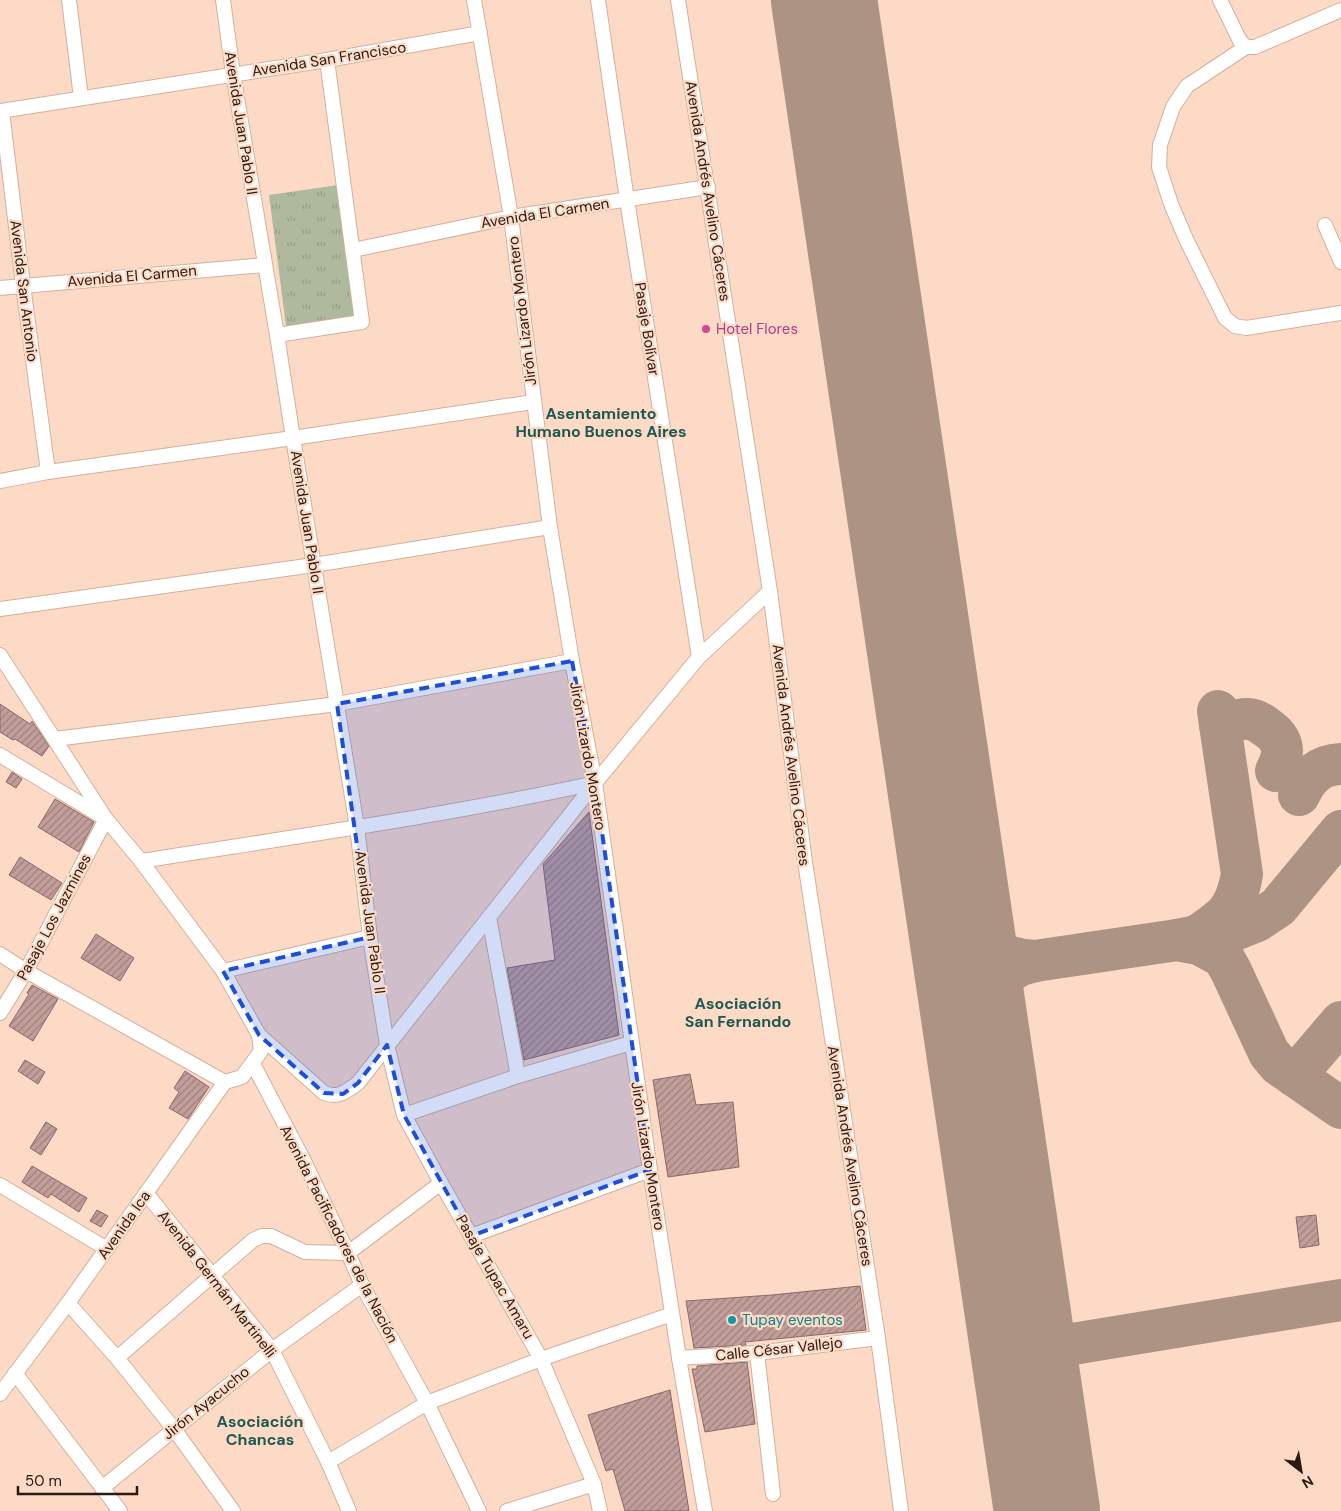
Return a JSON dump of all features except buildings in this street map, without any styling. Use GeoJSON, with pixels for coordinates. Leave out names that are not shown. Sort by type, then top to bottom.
{"type":"FeatureCollection","features":[{"type":"Feature","properties":{"kind":"street"},"geometry":{"type":"LineString","coordinates":[[69,0],[82,98]]}},
{"type":"Feature","properties":{"kind":"street","name":"Avenida Juan Pablo II"},"geometry":{"type":"LineString","coordinates":[[223,0],[264,266],[278,335],[293,438],[357,827],[370,937],[387,1045]]}},
{"type":"Feature","properties":{"kind":"street","name":"Jirón Lizardo Montero"},"geometry":{"type":"LineString","coordinates":[[474,0],[511,217],[550,527],[572,661],[595,783],[650,1170],[679,1358],[706,1511]]}},
{"type":"Feature","properties":{"kind":"street","name":"Pasaje Bolívar"},"geometry":{"type":"LineString","coordinates":[[598,0],[627,200],[699,657]]}},
{"type":"Feature","properties":{"kind":"street","name":"Avenida Andrés Avelino Cáceres"},"geometry":{"type":"LineString","coordinates":[[678,0],[770,590],[805,862],[878,1338],[901,1511]]}},
{"type":"Feature","properties":{"kind":"street"},"geometry":{"type":"LineString","coordinates":[[1220,0],[1240,41],[1246,47]]}},
{"type":"Feature","properties":{"kind":"street"},"geometry":{"type":"LineString","coordinates":[[1341,10],[1255,47],[1246,47],[1188,86],[1173,107],[1160,145],[1159,167],[1171,204],[1186,239],[1226,318],[1235,326],[1246,328],[1341,313]]}},
{"type":"Feature","properties":{"kind":"street","name":"Avenida San Francisco"},"geometry":{"type":"LineString","coordinates":[[1,111],[327,60],[480,33]]}},
{"type":"Feature","properties":{"kind":"street"},"geometry":{"type":"LineString","coordinates":[[278,335],[362,322],[327,60]]}},
{"type":"Feature","properties":{"kind":"street","name":"Avenida San Antonio"},"geometry":{"type":"LineString","coordinates":[[1,111],[48,472]]}},
{"type":"Feature","properties":{"kind":"street","name":"Avenida El Carmen"},"geometry":{"type":"LineString","coordinates":[[353,250],[511,217],[708,187]]}},
{"type":"Feature","properties":{"kind":"street"},"geometry":{"type":"LineString","coordinates":[[1325,225],[1341,262]]}},
{"type":"Feature","properties":{"kind":"street","name":"Avenida El Carmen"},"geometry":{"type":"LineString","coordinates":[[0,288],[264,266]]}},
{"type":"Feature","properties":{"kind":"street"},"geometry":{"type":"LineString","coordinates":[[0,481],[48,472],[533,402]]}},
{"type":"Feature","properties":{"kind":"street"},"geometry":{"type":"LineString","coordinates":[[0,608],[314,566],[550,527]]}},
{"type":"Feature","properties":{"kind":"street"},"geometry":{"type":"LineString","coordinates":[[0,655],[106,820],[141,861],[223,971],[259,1035],[310,1082],[331,1096],[343,1094],[358,1083],[595,783],[699,657],[770,590]]}},
{"type":"Feature","properties":{"kind":"street"},"geometry":{"type":"LineString","coordinates":[[55,739],[337,704],[572,661]]}},
{"type":"Feature","properties":{"kind":"street"},"geometry":{"type":"LineString","coordinates":[[0,755],[106,820]]}},
{"type":"Feature","properties":{"kind":"street"},"geometry":{"type":"LineString","coordinates":[[141,861],[357,827],[542,795],[595,783]]}},
{"type":"Feature","properties":{"kind":"street","name":"Pasaje Los Jazmines"},"geometry":{"type":"LineString","coordinates":[[0,1013],[26,971],[106,820]]}},
{"type":"Feature","properties":{"kind":"street"},"geometry":{"type":"LineString","coordinates":[[489,916],[518,1076]]}},
{"type":"Feature","properties":{"kind":"street"},"geometry":{"type":"LineString","coordinates":[[223,971],[370,937]]}},
{"type":"Feature","properties":{"kind":"street"},"geometry":{"type":"LineString","coordinates":[[0,954],[26,971],[225,1082]]}},
{"type":"Feature","properties":{"kind":"street"},"geometry":{"type":"LineString","coordinates":[[252,1064],[261,1051],[259,1035]]}},
{"type":"Feature","properties":{"kind":"street"},"geometry":{"type":"LineString","coordinates":[[404,1115],[518,1076],[631,1043]]}},
{"type":"Feature","properties":{"kind":"street","name":"Pasaje Tupac Amaru"},"geometry":{"type":"LineString","coordinates":[[387,1045],[404,1115],[541,1359],[594,1484],[600,1511]]}},
{"type":"Feature","properties":{"kind":"street","name":"Avenida Ica"},"geometry":{"type":"LineString","coordinates":[[0,1394],[68,1303],[225,1082],[242,1077],[252,1064]]}},
{"type":"Feature","properties":{"kind":"street","name":"Avenida Pacificadores de la Nación"},"geometry":{"type":"LineString","coordinates":[[252,1064],[303,1159],[362,1285],[427,1403],[478,1511]]}},
{"type":"Feature","properties":{"kind":"street"},"geometry":{"type":"LineString","coordinates":[[471,1236],[650,1170]]}},
{"type":"Feature","properties":{"kind":"street"},"geometry":{"type":"LineString","coordinates":[[118,1358],[253,1240],[262,1236],[271,1236],[305,1252],[348,1253],[441,1183]]}},
{"type":"Feature","properties":{"kind":"street"},"geometry":{"type":"LineString","coordinates":[[0,1185],[106,1249]]}},
{"type":"Feature","properties":{"kind":"street","name":"Avenida Germán Martinelli"},"geometry":{"type":"LineString","coordinates":[[146,1193],[272,1350],[328,1462],[349,1511]]}},
{"type":"Feature","properties":{"kind":"street","name":"Jirón Ayacucho"},"geometry":{"type":"LineString","coordinates":[[102,1488],[272,1350],[362,1285]]}},
{"type":"Feature","properties":{"kind":"street"},"geometry":{"type":"LineString","coordinates":[[68,1303],[118,1358],[174,1429],[233,1511]]}},
{"type":"Feature","properties":{"kind":"street"},"geometry":{"type":"LineString","coordinates":[[328,1462],[427,1403],[541,1359],[672,1314]]}},
{"type":"Feature","properties":{"kind":"street","name":"Calle César Vallejo"},"geometry":{"type":"LineString","coordinates":[[679,1358],[757,1353],[878,1338]]}},
{"type":"Feature","properties":{"kind":"street"},"geometry":{"type":"LineString","coordinates":[[757,1353],[772,1494]]}},
{"type":"Feature","properties":{"kind":"street"},"geometry":{"type":"LineString","coordinates":[[15,1372],[120,1511]]}},
{"type":"Feature","properties":{"kind":"street"},"geometry":{"type":"LineString","coordinates":[[507,1511],[594,1484]]}},
{"type":"Feature","properties":{"kind":"highlighted area"},"geometry":{"type":"Polygon","coordinates":[[[572,661],[595,783],[650,1170],[471,1236],[404,1115],[387,1045],[358,1083],[343,1094],[324,1093],[259,1035],[223,971],[370,937],[337,704],[572,661]]]}},
{"type":"Feature","properties":{"kind":"green space"},"geometry":{"type":"Polygon","coordinates":[[[338,185],[355,316],[286,326],[269,195],[338,185]]]}},
{"type":"Feature","properties":{"kind":"taxiway"},"geometry":{"type":"LineString","coordinates":[[1197,936],[1222,918],[1228,911],[1233,904],[1242,874],[1218,711]]}},
{"type":"Feature","properties":{"kind":"taxiway"},"geometry":{"type":"LineString","coordinates":[[1220,725],[1241,719],[1250,719],[1260,723],[1277,736],[1282,746],[1282,752],[1276,771]]}},
{"type":"Feature","properties":{"kind":"taxiway"},"geometry":{"type":"LineString","coordinates":[[1299,795],[1310,777],[1320,769],[1341,764]]}},
{"type":"Feature","properties":{"kind":"taxiway"},"geometry":{"type":"LineString","coordinates":[[959,910],[974,932],[990,947],[1009,957],[1035,961],[1237,929],[1257,921],[1278,907],[1341,831]]}},
{"type":"Feature","properties":{"kind":"taxiway"},"geometry":{"type":"LineString","coordinates":[[1177,940],[1199,944],[1223,957],[1269,1053],[1279,1065],[1341,1108]]}},
{"type":"Feature","properties":{"kind":"taxiway"},"geometry":{"type":"LineString","coordinates":[[977,1036],[986,1006],[1000,980],[1017,967],[1035,961]]}},
{"type":"Feature","properties":{"kind":"taxiway"},"geometry":{"type":"LineString","coordinates":[[1295,1076],[1341,1022]]}},
{"type":"Feature","properties":{"kind":"taxiway"},"geometry":{"type":"LineString","coordinates":[[1024,1352],[1341,1300]]}},
{"type":"Feature","properties":{"kind":"runway"},"geometry":{"type":"LineString","coordinates":[[824,0],[1047,1511]]}},
{"type":"Feature","properties":{"kind":"place","name":"Hotel Flores"},"geometry":{"type":"Point","coordinates":[706,329]}},
{"type":"Feature","properties":{"kind":"place","name":"Tupay eventos"},"geometry":{"type":"Point","coordinates":[732,1320]}},
{"type":"Feature","properties":{"kind":"district","name":"Asentamiento Humano Buenos Aires"},"geometry":{"type":"Point","coordinates":[601,422]}},
{"type":"Feature","properties":{"kind":"district","name":"Asociación San Fernando"},"geometry":{"type":"Point","coordinates":[738,1012]}},
{"type":"Feature","properties":{"kind":"district","name":"Asociación Chancas"},"geometry":{"type":"Point","coordinates":[260,1430]}}]}
